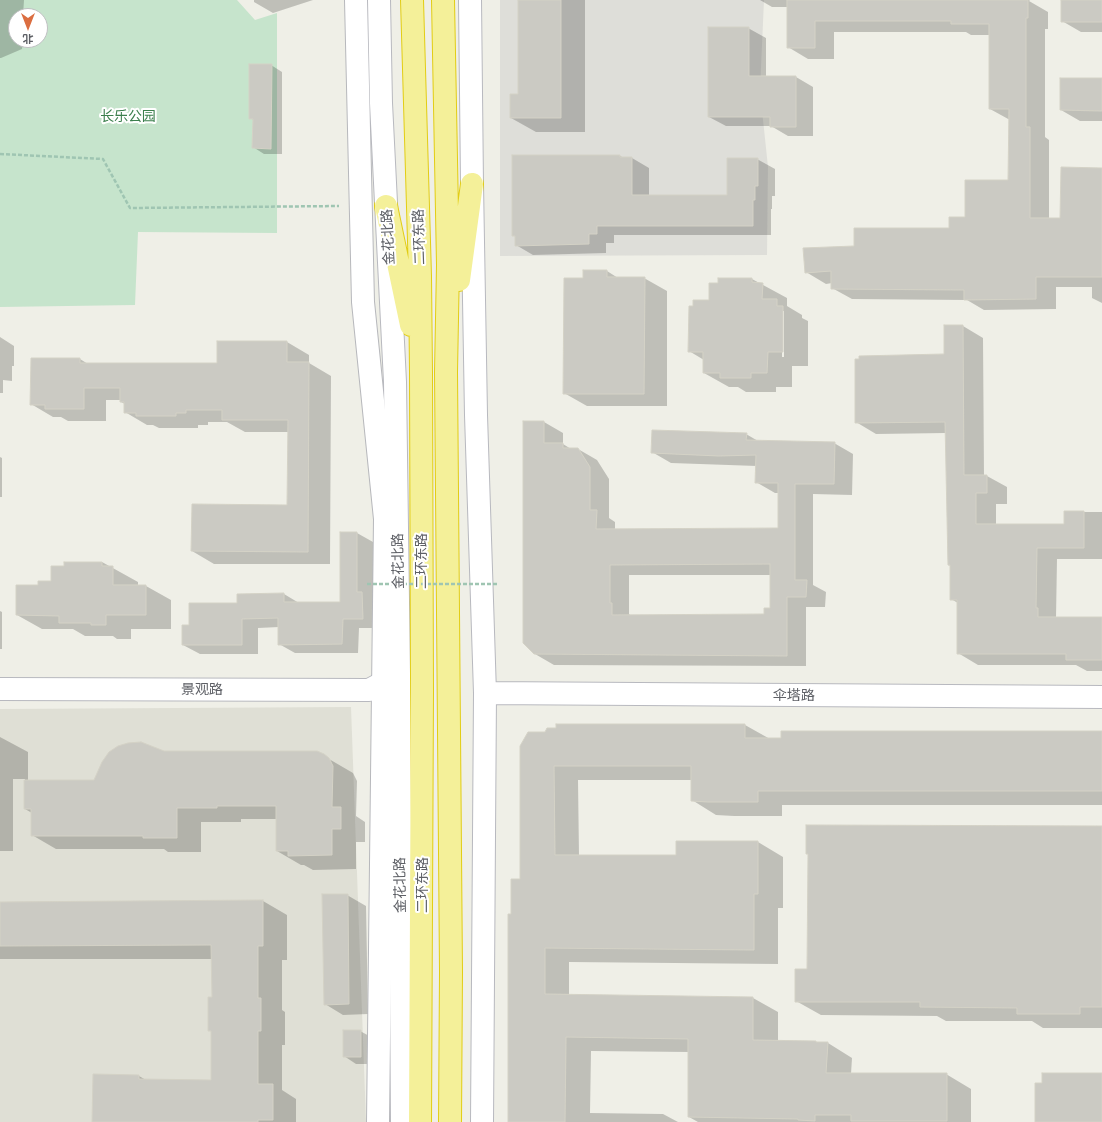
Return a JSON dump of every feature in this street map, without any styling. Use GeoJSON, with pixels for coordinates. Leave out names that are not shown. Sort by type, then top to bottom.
{"type":"FeatureCollection","features":[{"type":"Feature","properties":{"kind":"highway","name":"二环东路"},"geometry":{"type":"LineString","coordinates":[[412,0],[420,276],[421,372],[422,700],[420,1122]]}},
{"type":"Feature","properties":{"kind":"highway","name":"二环东路"},"geometry":{"type":"LineString","coordinates":[[443,0],[448,265],[446,372],[450,1122]]}},
{"type":"Feature","properties":{"kind":"highway"},"geometry":{"type":"LineString","coordinates":[[446,372],[472,184]]}},
{"type":"Feature","properties":{"kind":"highway"},"geometry":{"type":"LineString","coordinates":[[386,206],[421,372]]}},
{"type":"Feature","properties":{"kind":"main road"},"geometry":{"type":"LineString","coordinates":[[356,0],[363,302],[385,519],[391,678],[378,1122]]}},
{"type":"Feature","properties":{"kind":"main road","name":"金花北路"},"geometry":{"type":"LineString","coordinates":[[378,0],[381,103],[395,382],[391,678],[402,1122]]}},
{"type":"Feature","properties":{"kind":"main road"},"geometry":{"type":"LineString","coordinates":[[470,0],[476,415],[485,693],[482,1122]]}},
{"type":"Feature","properties":{"kind":"main road","name":"景观路"},"geometry":{"type":"LineString","coordinates":[[0,689],[369,690],[391,678]]}},
{"type":"Feature","properties":{"kind":"main road","name":"伞塔路"},"geometry":{"type":"LineString","coordinates":[[485,693],[1102,697]]}},
{"type":"Feature","properties":{"kind":"path"},"geometry":{"type":"LineString","coordinates":[[0,154],[103,159],[130,208],[360,206]]}},
{"type":"Feature","properties":{"kind":"path"},"geometry":{"type":"LineString","coordinates":[[367,584],[496,584]]}},
{"type":"Feature","properties":{"kind":"shaded area"},"geometry":{"type":"Polygon","coordinates":[[[500,0],[764,0],[760,91],[768,167],[767,255],[500,256],[500,0]]]}},
{"type":"Feature","properties":{"kind":"shaded area"},"geometry":{"type":"Polygon","coordinates":[[[351,707],[366,1122],[0,1122],[0,709],[351,707]]]}},
{"type":"Feature","properties":{"kind":"green space","name":"长乐公园"},"geometry":{"type":"Polygon","coordinates":[[[0,0],[237,0],[255,20],[277,13],[277,233],[138,232],[135,305],[0,307],[0,0]]]}},
{"type":"Feature","properties":{"kind":"building"},"geometry":{"type":"Polygon","coordinates":[[[518,0],[561,0],[561,118],[510,118],[510,94],[518,94],[518,0]]]}},
{"type":"Feature","properties":{"kind":"building"},"geometry":{"type":"Polygon","coordinates":[[[787,0],[1028,0],[1028,18],[1026,18],[1026,127],[1030,127],[1030,218],[1060,218],[1061,167],[1102,168],[1102,277],[1036,277],[1036,299],[964,300],[964,290],[831,289],[831,271],[805,273],[803,248],[854,246],[854,228],[949,228],[949,217],[965,217],[965,180],[1008,180],[1009,109],[989,109],[989,24],[951,24],[951,21],[815,21],[815,48],[787,48],[787,0]]]}},
{"type":"Feature","properties":{"kind":"building"},"geometry":{"type":"Polygon","coordinates":[[[1061,0],[1102,0],[1102,22],[1061,22],[1061,0]]]}},
{"type":"Feature","properties":{"kind":"building"},"geometry":{"type":"Polygon","coordinates":[[[708,27],[749,27],[749,76],[796,76],[796,127],[770,127],[770,117],[708,117],[708,27]]]}},
{"type":"Feature","properties":{"kind":"building"},"geometry":{"type":"Polygon","coordinates":[[[249,64],[272,64],[271,149],[252,148],[253,119],[249,119],[249,64]]]}},
{"type":"Feature","properties":{"kind":"building"},"geometry":{"type":"Polygon","coordinates":[[[1060,78],[1102,78],[1102,111],[1060,110],[1060,78]]]}},
{"type":"Feature","properties":{"kind":"building"},"geometry":{"type":"Polygon","coordinates":[[[512,155],[620,155],[620,157],[632,157],[632,195],[727,195],[727,158],[758,158],[758,186],[755,186],[755,200],[753,200],[753,226],[597,226],[597,234],[589,234],[589,244],[515,246],[515,236],[512,236],[512,155]]]}},
{"type":"Feature","properties":{"kind":"building"},"geometry":{"type":"Polygon","coordinates":[[[583,270],[607,270],[607,277],[645,277],[644,394],[563,394],[564,278],[583,278],[583,270]]]}},
{"type":"Feature","properties":{"kind":"building"},"geometry":{"type":"Polygon","coordinates":[[[718,278],[752,278],[752,282],[763,283],[762,299],[777,299],[777,306],[783,306],[783,352],[768,352],[767,373],[751,373],[751,378],[720,378],[720,373],[703,373],[703,352],[688,352],[689,306],[693,306],[693,300],[709,300],[709,283],[718,283],[718,278]]]}},
{"type":"Feature","properties":{"kind":"building"},"geometry":{"type":"Polygon","coordinates":[[[944,325],[963,325],[964,475],[987,475],[987,493],[976,493],[976,524],[1064,524],[1064,511],[1084,511],[1084,548],[1037,548],[1036,608],[1038,608],[1038,617],[1102,617],[1102,660],[1066,660],[1066,654],[957,654],[957,600],[950,600],[950,565],[948,565],[945,422],[855,423],[855,359],[859,359],[859,356],[944,354],[944,325]]]}},
{"type":"Feature","properties":{"kind":"building"},"geometry":{"type":"Polygon","coordinates":[[[217,341],[287,341],[287,362],[309,362],[308,552],[191,551],[192,504],[287,505],[288,420],[222,420],[222,410],[186,410],[186,413],[176,413],[176,416],[136,416],[136,413],[124,413],[124,402],[120,402],[120,388],[84,388],[84,409],[45,409],[45,405],[30,405],[31,358],[80,358],[80,363],[217,363],[217,341]]]}},
{"type":"Feature","properties":{"kind":"building"},"geometry":{"type":"Polygon","coordinates":[[[523,421],[544,421],[544,443],[563,443],[563,448],[578,448],[590,467],[590,510],[597,510],[596,529],[778,528],[778,483],[755,483],[756,455],[719,456],[651,453],[652,430],[747,433],[746,440],[835,442],[834,484],[795,484],[795,580],[807,580],[806,597],[787,597],[787,656],[534,654],[523,643],[523,421]],[[770,564],[610,565],[610,603],[612,603],[612,615],[764,614],[764,608],[770,608],[770,564]]]}},
{"type":"Feature","properties":{"kind":"building"},"geometry":{"type":"Polygon","coordinates":[[[340,532],[357,532],[357,592],[362,592],[363,619],[343,619],[342,644],[278,645],[278,618],[242,619],[242,645],[182,645],[182,625],[189,625],[189,603],[237,603],[237,594],[284,593],[284,602],[340,602],[340,532]]]}},
{"type":"Feature","properties":{"kind":"building"},"geometry":{"type":"Polygon","coordinates":[[[64,562],[102,562],[102,566],[113,566],[113,585],[146,585],[146,615],[106,615],[106,625],[91,625],[91,623],[59,623],[59,616],[16,615],[16,585],[38,585],[38,581],[51,581],[51,566],[64,566],[64,562]]]}},
{"type":"Feature","properties":{"kind":"building"},"geometry":{"type":"Polygon","coordinates":[[[556,724],[745,724],[745,738],[781,738],[781,731],[1102,731],[1102,791],[758,791],[758,802],[708,802],[691,801],[691,766],[554,766],[555,855],[676,855],[676,841],[758,841],[758,894],[754,894],[754,950],[545,948],[545,994],[753,997],[753,1040],[828,1042],[826,1073],[947,1073],[947,1121],[851,1121],[851,1115],[815,1115],[815,1121],[798,1119],[688,1117],[688,1039],[566,1037],[565,1122],[508,1122],[508,914],[511,914],[511,879],[520,879],[520,746],[528,732],[545,732],[547,728],[556,728],[556,724]]]}},
{"type":"Feature","properties":{"kind":"building"},"geometry":{"type":"Polygon","coordinates":[[[141,742],[164,751],[317,751],[324,754],[329,758],[333,766],[332,807],[341,807],[341,829],[332,829],[332,855],[288,856],[288,851],[276,851],[276,806],[177,808],[177,838],[143,838],[143,836],[31,836],[31,809],[24,809],[24,780],[94,780],[102,762],[109,752],[118,746],[128,743],[141,742]]]}},
{"type":"Feature","properties":{"kind":"building"},"geometry":{"type":"Polygon","coordinates":[[[806,825],[1102,826],[1102,1007],[1080,1007],[1080,1014],[1017,1014],[1017,1008],[920,1007],[920,1002],[795,1002],[795,969],[807,969],[808,854],[806,854],[806,825]]]}},
{"type":"Feature","properties":{"kind":"building"},"geometry":{"type":"Polygon","coordinates":[[[322,894],[348,894],[349,1004],[324,1005],[322,894]]]}},
{"type":"Feature","properties":{"kind":"building"},"geometry":{"type":"Polygon","coordinates":[[[263,900],[263,946],[258,946],[258,998],[261,998],[261,1031],[258,1031],[258,1084],[273,1084],[273,1120],[258,1120],[258,1122],[92,1122],[93,1074],[139,1075],[139,1079],[211,1080],[211,1031],[208,1031],[208,997],[212,997],[211,945],[0,946],[0,902],[263,900]]]}},
{"type":"Feature","properties":{"kind":"building"},"geometry":{"type":"Polygon","coordinates":[[[343,1030],[361,1030],[361,1057],[343,1057],[343,1030]]]}},
{"type":"Feature","properties":{"kind":"building"},"geometry":{"type":"Polygon","coordinates":[[[1042,1073],[1102,1073],[1102,1122],[1035,1122],[1035,1083],[1042,1083],[1042,1073]]]}}]}
